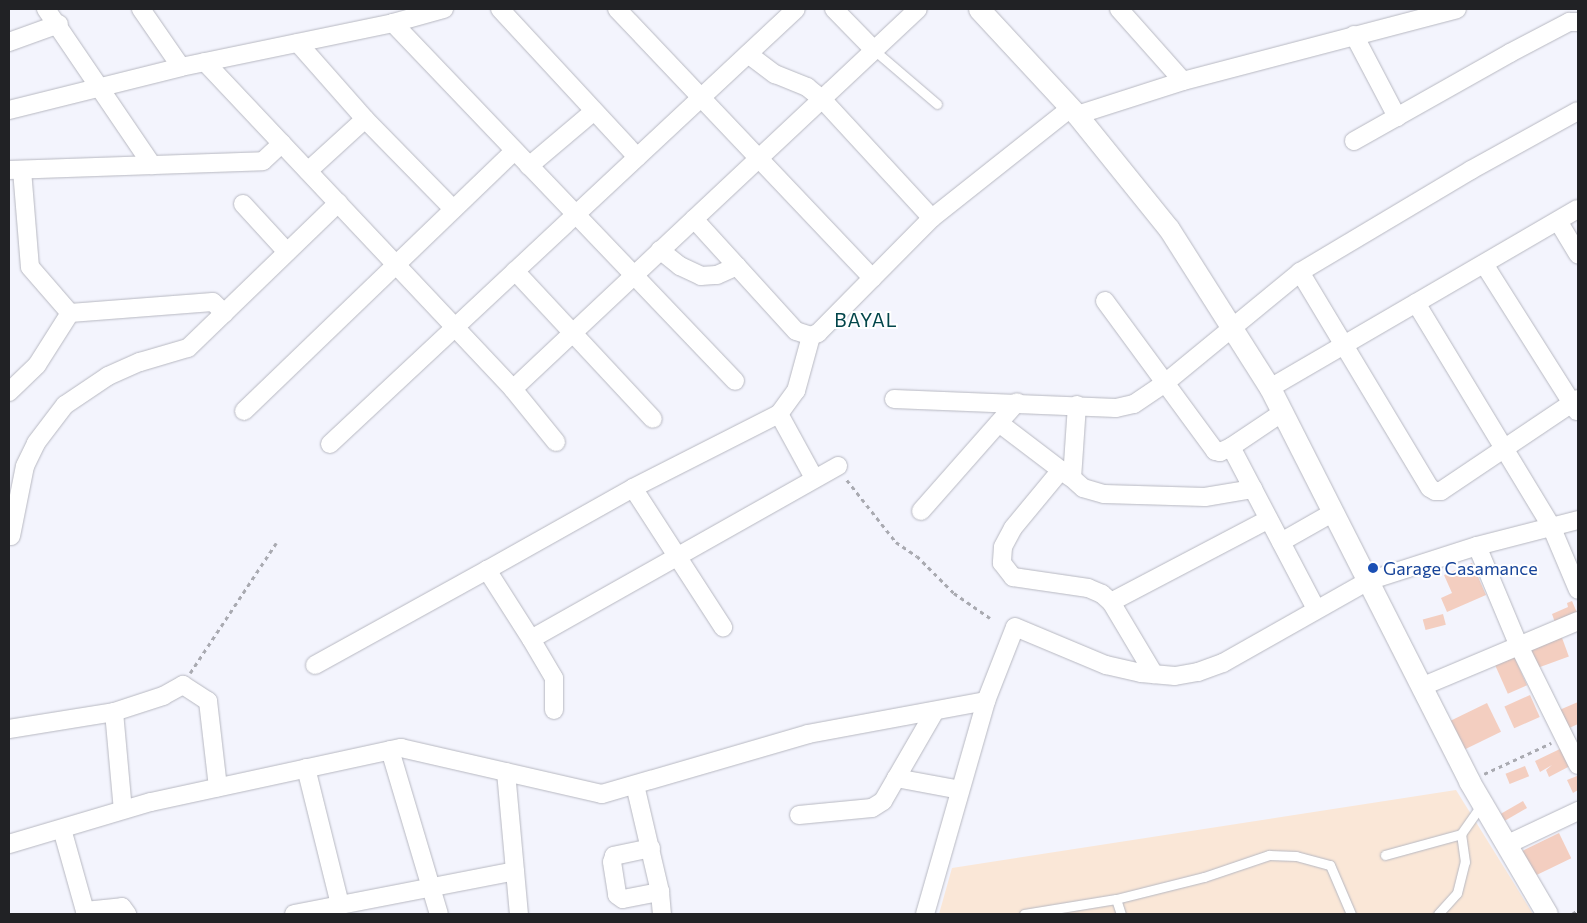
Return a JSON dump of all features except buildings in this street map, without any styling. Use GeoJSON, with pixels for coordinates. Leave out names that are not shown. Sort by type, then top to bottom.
{"type":"FeatureCollection","features":[{"type":"Feature","properties":{"kind":"street"},"geometry":{"type":"LineString","coordinates":[[46,9],[59,24],[98,87],[152,165]]}},
{"type":"Feature","properties":{"kind":"street"},"geometry":{"type":"LineString","coordinates":[[141,9],[181,67]]}},
{"type":"Feature","properties":{"kind":"street"},"geometry":{"type":"LineString","coordinates":[[9,110],[181,67],[393,23],[444,9]]}},
{"type":"Feature","properties":{"kind":"street"},"geometry":{"type":"LineString","coordinates":[[500,9],[638,156]]}},
{"type":"Feature","properties":{"kind":"street"},"geometry":{"type":"LineString","coordinates":[[617,9],[872,278]]}},
{"type":"Feature","properties":{"kind":"street"},"geometry":{"type":"LineString","coordinates":[[834,9],[874,50]]}},
{"type":"Feature","properties":{"kind":"street"},"geometry":{"type":"LineString","coordinates":[[513,388],[918,9]]}},
{"type":"Feature","properties":{"kind":"street"},"geometry":{"type":"LineString","coordinates":[[979,9],[1074,112],[1169,229],[1230,328],[1270,388],[1468,781],[1547,914]]}},
{"type":"Feature","properties":{"kind":"street"},"geometry":{"type":"LineString","coordinates":[[1119,9],[1183,81]]}},
{"type":"Feature","properties":{"kind":"street"},"geometry":{"type":"LineString","coordinates":[[694,219],[796,331],[811,336],[818,333],[932,218],[1074,112],[1354,35],[1429,12],[1457,9]]}},
{"type":"Feature","properties":{"kind":"street"},"geometry":{"type":"LineString","coordinates":[[330,444],[748,54],[790,11]]}},
{"type":"Feature","properties":{"kind":"street"},"geometry":{"type":"LineString","coordinates":[[1354,141],[1552,31],[1569,22],[1578,22]]}},
{"type":"Feature","properties":{"kind":"street"},"geometry":{"type":"LineString","coordinates":[[393,23],[735,381]]}},
{"type":"Feature","properties":{"kind":"street"},"geometry":{"type":"LineString","coordinates":[[9,42],[59,24]]}},
{"type":"Feature","properties":{"kind":"street"},"geometry":{"type":"LineString","coordinates":[[1354,35],[1397,117]]}},
{"type":"Feature","properties":{"kind":"street"},"geometry":{"type":"LineString","coordinates":[[298,43],[365,119],[453,209]]}},
{"type":"Feature","properties":{"kind":"street"},"geometry":{"type":"LineString","coordinates":[[748,54],[775,74],[807,87],[822,99],[932,218]]}},
{"type":"Feature","properties":{"kind":"street"},"geometry":{"type":"LineString","coordinates":[[205,62],[456,326],[513,388],[556,442]]}},
{"type":"Feature","properties":{"kind":"street"},"geometry":{"type":"LineString","coordinates":[[528,166],[594,111]]}},
{"type":"Feature","properties":{"kind":"street"},"geometry":{"type":"LineString","coordinates":[[894,399],[1126,407],[1164,383],[1300,272],[1471,170],[1578,111]]}},
{"type":"Feature","properties":{"kind":"street"},"geometry":{"type":"LineString","coordinates":[[308,171],[365,119]]}},
{"type":"Feature","properties":{"kind":"street"},"geometry":{"type":"LineString","coordinates":[[70,313],[30,267],[15,170],[263,161],[282,143]]}},
{"type":"Feature","properties":{"kind":"street"},"geometry":{"type":"LineString","coordinates":[[244,411],[396,262],[514,151]]}},
{"type":"Feature","properties":{"kind":"street"},"geometry":{"type":"LineString","coordinates":[[10,537],[25,466],[36,443],[65,405],[108,376],[148,359],[188,348],[338,202]]}},
{"type":"Feature","properties":{"kind":"street"},"geometry":{"type":"LineString","coordinates":[[243,204],[286,252]]}},
{"type":"Feature","properties":{"kind":"street"},"geometry":{"type":"LineString","coordinates":[[1270,388],[1578,209]]}},
{"type":"Feature","properties":{"kind":"street"},"geometry":{"type":"LineString","coordinates":[[1558,221],[1578,254]]}},
{"type":"Feature","properties":{"kind":"street"},"geometry":{"type":"LineString","coordinates":[[660,250],[680,266],[701,276],[717,275],[736,266]]}},
{"type":"Feature","properties":{"kind":"street"},"geometry":{"type":"LineString","coordinates":[[1300,272],[1430,488],[1441,491],[1503,449],[1576,405],[1484,264]]}},
{"type":"Feature","properties":{"kind":"street"},"geometry":{"type":"LineString","coordinates":[[515,271],[653,419]]}},
{"type":"Feature","properties":{"kind":"street"},"geometry":{"type":"LineString","coordinates":[[1105,301],[1215,451],[1220,452],[1231,447],[1283,412]]}},
{"type":"Feature","properties":{"kind":"street"},"geometry":{"type":"LineString","coordinates":[[70,313],[213,302],[224,313]]}},
{"type":"Feature","properties":{"kind":"street"},"geometry":{"type":"LineString","coordinates":[[1416,303],[1551,526],[1578,590]]}},
{"type":"Feature","properties":{"kind":"street"},"geometry":{"type":"LineString","coordinates":[[9,392],[37,365],[70,313]]}},
{"type":"Feature","properties":{"kind":"street"},"geometry":{"type":"LineString","coordinates":[[315,665],[633,488],[779,414],[796,392],[811,336]]}},
{"type":"Feature","properties":{"kind":"street"},"geometry":{"type":"LineString","coordinates":[[921,511],[1017,402]]}},
{"type":"Feature","properties":{"kind":"street"},"geometry":{"type":"LineString","coordinates":[[1077,405],[1067,474],[1013,528],[1003,547],[1002,563],[1013,577],[1088,588],[1111,602],[1154,674]]}},
{"type":"Feature","properties":{"kind":"street"},"geometry":{"type":"LineString","coordinates":[[779,414],[814,478]]}},
{"type":"Feature","properties":{"kind":"street"},"geometry":{"type":"LineString","coordinates":[[999,423],[1083,488],[1104,494],[1205,497],[1254,489]]}},
{"type":"Feature","properties":{"kind":"street"},"geometry":{"type":"LineString","coordinates":[[1231,447],[1316,609]]}},
{"type":"Feature","properties":{"kind":"street"},"geometry":{"type":"LineString","coordinates":[[531,639],[838,466]]}},
{"type":"Feature","properties":{"kind":"street"},"geometry":{"type":"LineString","coordinates":[[633,488],[722,627]]}},
{"type":"Feature","properties":{"kind":"street"},"geometry":{"type":"LineString","coordinates":[[1281,542],[1332,513]]}},
{"type":"Feature","properties":{"kind":"street"},"geometry":{"type":"LineString","coordinates":[[1111,602],[1269,519]]}},
{"type":"Feature","properties":{"kind":"street"},"geometry":{"type":"LineString","coordinates":[[925,914],[986,701],[1015,628],[1106,665],[1175,676],[1198,672],[1223,662],[1368,581],[1477,546],[1578,520]]}},
{"type":"Feature","properties":{"kind":"street"},"geometry":{"type":"LineString","coordinates":[[1477,546],[1518,644],[1572,733],[1578,765]]}},
{"type":"Feature","properties":{"kind":"street"},"geometry":{"type":"LineString","coordinates":[[487,570],[554,678],[554,710]]}},
{"type":"Feature","properties":{"kind":"street"},"geometry":{"type":"LineString","coordinates":[[1421,687],[1518,644],[1578,621]]}},
{"type":"Feature","properties":{"kind":"street"},"geometry":{"type":"LineString","coordinates":[[9,729],[114,712],[163,696],[183,685],[208,701],[218,787]]}},
{"type":"Feature","properties":{"kind":"street"},"geometry":{"type":"LineString","coordinates":[[9,844],[123,810],[218,787],[390,750],[411,749],[592,794],[635,785],[808,734],[986,701]]}},
{"type":"Feature","properties":{"kind":"street"},"geometry":{"type":"LineString","coordinates":[[799,815],[872,808],[883,801],[935,711]]}},
{"type":"Feature","properties":{"kind":"street"},"geometry":{"type":"LineString","coordinates":[[114,712],[123,810]]}},
{"type":"Feature","properties":{"kind":"street"},"geometry":{"type":"LineString","coordinates":[[390,750],[439,914]]}},
{"type":"Feature","properties":{"kind":"street"},"geometry":{"type":"LineString","coordinates":[[306,768],[340,904]]}},
{"type":"Feature","properties":{"kind":"street"},"geometry":{"type":"LineString","coordinates":[[506,772],[519,914]]}},
{"type":"Feature","properties":{"kind":"street"},"geometry":{"type":"LineString","coordinates":[[896,778],[960,790]]}},
{"type":"Feature","properties":{"kind":"street"},"geometry":{"type":"LineString","coordinates":[[635,785],[651,848],[660,892],[662,914]]}},
{"type":"Feature","properties":{"kind":"street"},"geometry":{"type":"LineString","coordinates":[[1506,845],[1578,811]]}},
{"type":"Feature","properties":{"kind":"street"},"geometry":{"type":"LineString","coordinates":[[62,829],[85,913],[122,907],[127,914]]}},
{"type":"Feature","properties":{"kind":"street"},"geometry":{"type":"LineString","coordinates":[[651,848],[614,856],[617,895],[623,899],[660,892]]}},
{"type":"Feature","properties":{"kind":"street"},"geometry":{"type":"LineString","coordinates":[[294,914],[515,872]]}},
{"type":"Feature","properties":{"kind":"lane"},"geometry":{"type":"LineString","coordinates":[[874,50],[937,104]]}},
{"type":"Feature","properties":{"kind":"lane"},"geometry":{"type":"LineString","coordinates":[[1385,855],[1461,834],[1482,804]]}},
{"type":"Feature","properties":{"kind":"lane"},"geometry":{"type":"LineString","coordinates":[[1438,914],[1457,893],[1465,862],[1461,834]]}},
{"type":"Feature","properties":{"kind":"lane"},"geometry":{"type":"LineString","coordinates":[[1024,914],[1116,899],[1204,877],[1269,855],[1296,856],[1330,865],[1351,914]]}},
{"type":"Feature","properties":{"kind":"lane"},"geometry":{"type":"LineString","coordinates":[[1116,899],[1121,914]]}},
{"type":"Feature","properties":{"kind":"path"},"geometry":{"type":"LineString","coordinates":[[838,466],[896,542],[917,556],[954,593],[990,618]]}},
{"type":"Feature","properties":{"kind":"path"},"geometry":{"type":"LineString","coordinates":[[183,685],[276,543]]}},
{"type":"Feature","properties":{"kind":"path"},"geometry":{"type":"LineString","coordinates":[[1468,781],[1572,733]]}},
{"type":"Feature","properties":{"kind":"path"},"geometry":{"type":"LineString","coordinates":[[1572,914],[1578,910]]}},
{"type":"Feature","properties":{"kind":"shaded area"},"geometry":{"type":"Polygon","coordinates":[[[1456,790],[1533,914],[939,914],[952,868],[1456,790]]]}},
{"type":"Feature","properties":{"kind":"place","name":"Garage Casamance"},"geometry":{"type":"Point","coordinates":[1373,568]}},
{"type":"Feature","properties":{"kind":"district","name":"BAYAL"},"geometry":{"type":"Point","coordinates":[866,320]}}]}
